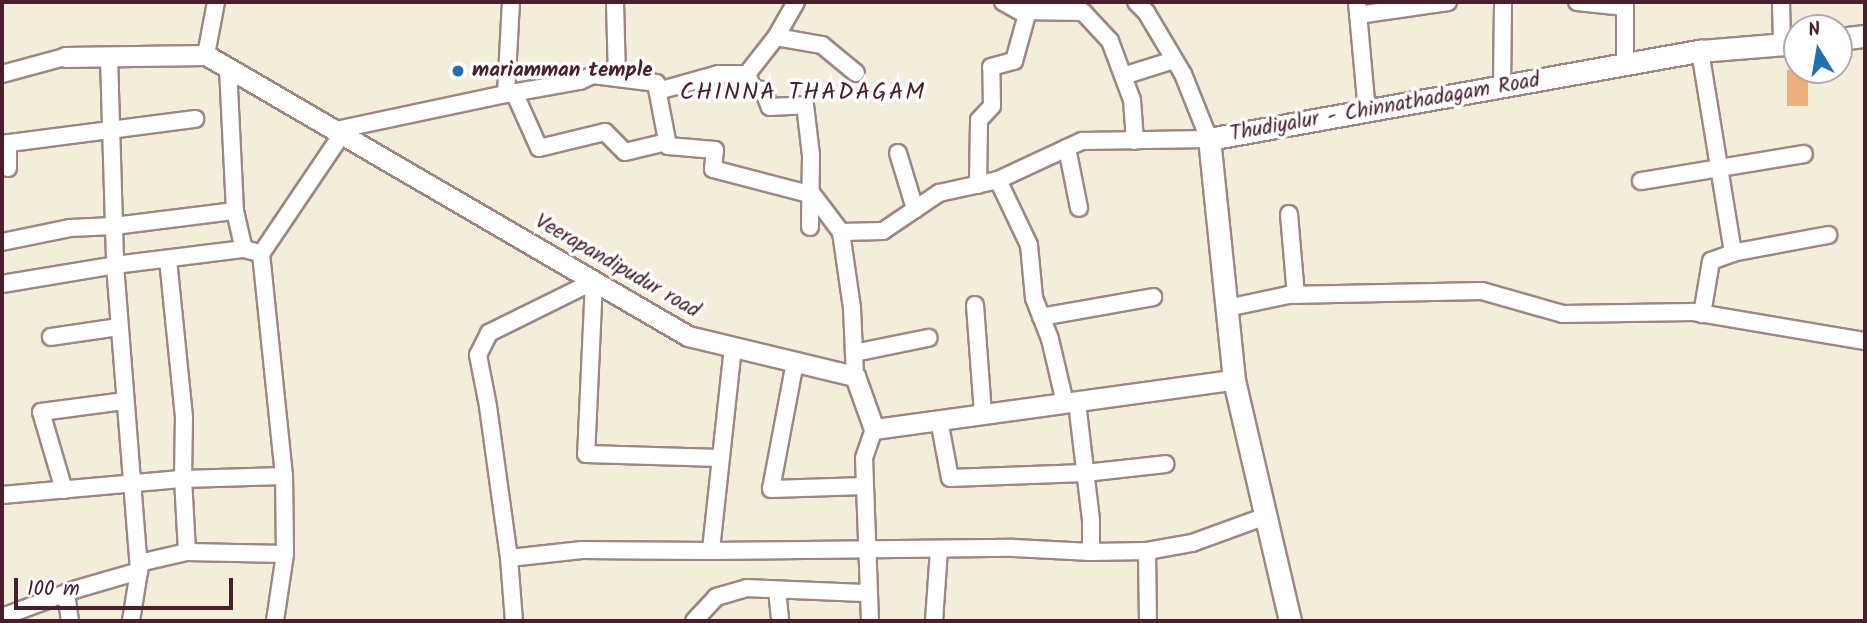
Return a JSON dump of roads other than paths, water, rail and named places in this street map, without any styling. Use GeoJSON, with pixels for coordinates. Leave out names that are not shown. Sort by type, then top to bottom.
{"type":"FeatureCollection","features":[{"type":"Feature","properties":{"kind":"main road","name":"Thudiyalur - Chinnathadagam Road"},"geometry":{"type":"LineString","coordinates":[[1290,621],[1234,380],[1209,139],[1700,51],[1783,44]]}},
{"type":"Feature","properties":{"kind":"street"},"geometry":{"type":"LineString","coordinates":[[2,74],[65,57],[206,55],[216,2]]}},
{"type":"Feature","properties":{"kind":"street"},"geometry":{"type":"LineString","coordinates":[[511,2],[510,93],[539,148],[605,132],[625,152],[667,142]]}},
{"type":"Feature","properties":{"kind":"street"},"geometry":{"type":"LineString","coordinates":[[615,2],[617,78]]}},
{"type":"Feature","properties":{"kind":"street"},"geometry":{"type":"LineString","coordinates":[[747,74],[776,37],[796,2]]}},
{"type":"Feature","properties":{"kind":"street"},"geometry":{"type":"LineString","coordinates":[[1003,2],[1019,11],[1083,12],[1110,41],[1132,100],[1135,141]]}},
{"type":"Feature","properties":{"kind":"street"},"geometry":{"type":"LineString","coordinates":[[841,232],[883,231],[939,193],[998,180],[1082,141],[1209,139],[1174,60],[1146,12],[1136,2]]}},
{"type":"Feature","properties":{"kind":"street"},"geometry":{"type":"LineString","coordinates":[[1367,111],[1358,8],[1448,2]]}},
{"type":"Feature","properties":{"kind":"street"},"geometry":{"type":"LineString","coordinates":[[1502,87],[1503,2]]}},
{"type":"Feature","properties":{"kind":"street"},"geometry":{"type":"LineString","coordinates":[[1577,2],[1625,4],[1625,65]]}},
{"type":"Feature","properties":{"kind":"street"},"geometry":{"type":"LineString","coordinates":[[978,185],[979,120],[992,106],[991,67],[1014,61],[1028,12]]}},
{"type":"Feature","properties":{"kind":"street"},"geometry":{"type":"LineString","coordinates":[[776,37],[822,45],[856,73]]}},
{"type":"Feature","properties":{"kind":"street"},"geometry":{"type":"LineString","coordinates":[[1700,51],[1732,253]]}},
{"type":"Feature","properties":{"kind":"street","name":"Veerapandipudur road"},"geometry":{"type":"LineString","coordinates":[[206,55],[688,336],[855,376]]}},
{"type":"Feature","properties":{"kind":"street"},"geometry":{"type":"LineString","coordinates":[[109,57],[115,265],[139,567],[131,620]]}},
{"type":"Feature","properties":{"kind":"street"},"geometry":{"type":"LineString","coordinates":[[1123,76],[1174,60]]}},
{"type":"Feature","properties":{"kind":"street"},"geometry":{"type":"LineString","coordinates":[[228,68],[235,211],[244,249]]}},
{"type":"Feature","properties":{"kind":"street"},"geometry":{"type":"LineString","coordinates":[[658,91],[719,74],[747,74]]}},
{"type":"Feature","properties":{"kind":"street"},"geometry":{"type":"LineString","coordinates":[[747,74],[753,89],[763,90],[770,107],[805,105],[813,195],[810,227]]}},
{"type":"Feature","properties":{"kind":"street"},"geometry":{"type":"LineString","coordinates":[[275,621],[285,554],[284,475],[261,254],[339,132],[510,93],[580,81],[593,75],[656,83],[668,146],[715,150],[713,169],[813,195],[841,232],[852,308],[855,376],[874,429],[864,458],[870,621]]}},
{"type":"Feature","properties":{"kind":"street"},"geometry":{"type":"LineString","coordinates":[[8,168],[5,144],[195,119]]}},
{"type":"Feature","properties":{"kind":"street"},"geometry":{"type":"LineString","coordinates":[[1067,148],[1079,208]]}},
{"type":"Feature","properties":{"kind":"street"},"geometry":{"type":"LineString","coordinates":[[898,153],[915,209]]}},
{"type":"Feature","properties":{"kind":"street"},"geometry":{"type":"LineString","coordinates":[[1641,181],[1804,154]]}},
{"type":"Feature","properties":{"kind":"street"},"geometry":{"type":"LineString","coordinates":[[998,180],[1029,245],[1034,298],[1071,402],[1085,473],[1091,520],[1091,552]]}},
{"type":"Feature","properties":{"kind":"street"},"geometry":{"type":"LineString","coordinates":[[2,242],[70,228],[114,226],[235,211]]}},
{"type":"Feature","properties":{"kind":"street"},"geometry":{"type":"LineString","coordinates":[[1289,214],[1296,295]]}},
{"type":"Feature","properties":{"kind":"street"},"geometry":{"type":"LineString","coordinates":[[1702,314],[1711,261],[1732,253],[1828,235]]}},
{"type":"Feature","properties":{"kind":"street"},"geometry":{"type":"LineString","coordinates":[[2,284],[115,265],[244,249],[261,254]]}},
{"type":"Feature","properties":{"kind":"street"},"geometry":{"type":"LineString","coordinates":[[168,258],[184,417],[183,479],[187,552]]}},
{"type":"Feature","properties":{"kind":"street"},"geometry":{"type":"LineString","coordinates":[[514,621],[509,558],[488,406],[478,355],[489,333],[594,281],[586,454],[720,458]]}},
{"type":"Feature","properties":{"kind":"street"},"geometry":{"type":"LineString","coordinates":[[1227,308],[1296,295],[1482,291],[1563,314],[1702,314],[1865,341]]}},
{"type":"Feature","properties":{"kind":"street"},"geometry":{"type":"LineString","coordinates":[[1041,317],[1153,297]]}},
{"type":"Feature","properties":{"kind":"street"},"geometry":{"type":"LineString","coordinates":[[975,305],[983,414]]}},
{"type":"Feature","properties":{"kind":"street"},"geometry":{"type":"LineString","coordinates":[[51,337],[120,327]]}},
{"type":"Feature","properties":{"kind":"street"},"geometry":{"type":"LineString","coordinates":[[854,353],[928,338]]}},
{"type":"Feature","properties":{"kind":"street"},"geometry":{"type":"LineString","coordinates":[[712,551],[733,347]]}},
{"type":"Feature","properties":{"kind":"street"},"geometry":{"type":"LineString","coordinates":[[795,362],[771,489],[865,486]]}},
{"type":"Feature","properties":{"kind":"street"},"geometry":{"type":"LineString","coordinates":[[874,429],[1234,380]]}},
{"type":"Feature","properties":{"kind":"street"},"geometry":{"type":"LineString","coordinates":[[64,490],[41,412],[125,401]]}},
{"type":"Feature","properties":{"kind":"street"},"geometry":{"type":"LineString","coordinates":[[939,420],[950,478],[1085,473],[1166,464]]}},
{"type":"Feature","properties":{"kind":"street"},"geometry":{"type":"LineString","coordinates":[[2,495],[183,479],[284,475]]}},
{"type":"Feature","properties":{"kind":"street"},"geometry":{"type":"LineString","coordinates":[[509,558],[582,550],[1147,551],[1192,543],[1266,516]]}},
{"type":"Feature","properties":{"kind":"street"},"geometry":{"type":"LineString","coordinates":[[934,621],[939,549]]}},
{"type":"Feature","properties":{"kind":"street"},"geometry":{"type":"LineString","coordinates":[[1147,551],[1147,621]]}},
{"type":"Feature","properties":{"kind":"street"},"geometry":{"type":"LineString","coordinates":[[2,617],[187,552],[285,554]]}},
{"type":"Feature","properties":{"kind":"street"},"geometry":{"type":"LineString","coordinates":[[694,621],[716,597],[747,588],[868,593]]}},
{"type":"Feature","properties":{"kind":"street"},"geometry":{"type":"LineString","coordinates":[[776,590],[780,621]]}},
{"type":"Feature","properties":{"kind":"street"},"geometry":{"type":"LineString","coordinates":[[66,593],[71,621]]}},
{"type":"Feature","properties":{"kind":"place","name":"mariamman temple"},"geometry":{"type":"Point","coordinates":[458,71]}},
{"type":"Feature","properties":{"kind":"district","name":"CHINNA THADAGAM"},"geometry":{"type":"Point","coordinates":[803,93]}}]}
